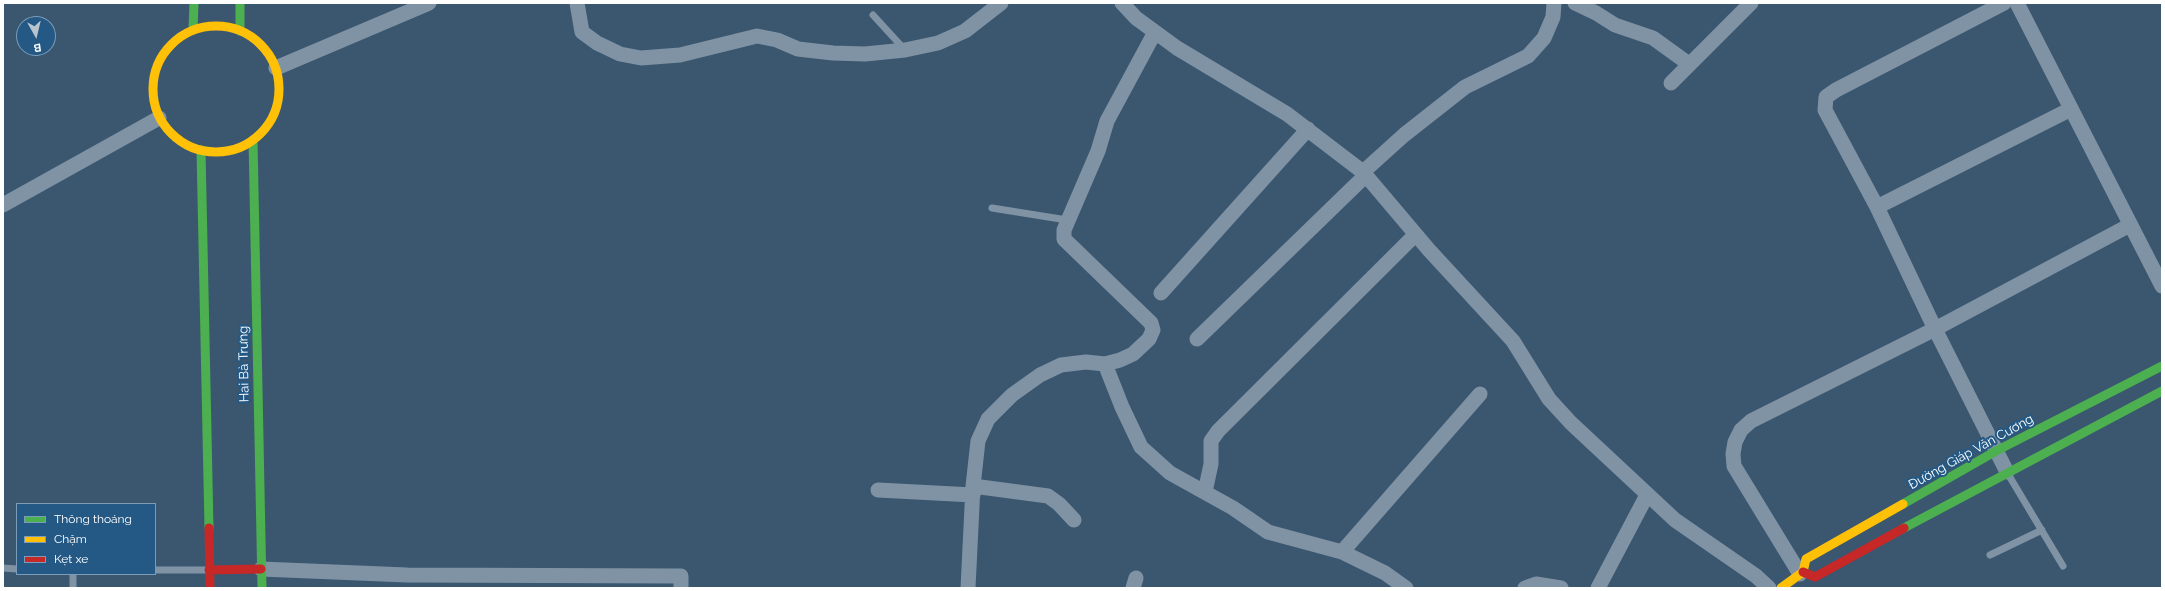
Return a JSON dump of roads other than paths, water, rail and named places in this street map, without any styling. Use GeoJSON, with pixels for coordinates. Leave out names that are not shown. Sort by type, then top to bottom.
{"type":"FeatureCollection","features":[{"type":"Feature","properties":{"kind":"street"},"geometry":{"type":"LineString","coordinates":[[193,30],[194,3]]}},
{"type":"Feature","properties":{"kind":"street"},"geometry":{"type":"LineString","coordinates":[[240,3],[240,31]]}},
{"type":"Feature","properties":{"kind":"street"},"geometry":{"type":"LineString","coordinates":[[276,68],[429,3]]}},
{"type":"Feature","properties":{"kind":"street"},"geometry":{"type":"LineString","coordinates":[[577,3],[582,32],[597,43],[620,54],[641,58],[680,55],[757,36],[777,40],[798,49],[833,54],[865,54],[905,50],[938,43],[965,31],[1001,3]]}},
{"type":"Feature","properties":{"kind":"street"},"geometry":{"type":"LineString","coordinates":[[1122,3],[1136,18],[1177,48],[1287,114],[1364,174],[1416,235],[1513,341],[1550,399],[1571,423],[1675,520],[1756,576],[1769,588]]}},
{"type":"Feature","properties":{"kind":"street"},"geometry":{"type":"LineString","coordinates":[[1197,339],[1404,135],[1465,87],[1528,56],[1544,38],[1553,17],[1554,3]]}},
{"type":"Feature","properties":{"kind":"street"},"geometry":{"type":"LineString","coordinates":[[1575,3],[1615,25],[1653,38],[1689,64]]}},
{"type":"Feature","properties":{"kind":"street"},"geometry":{"type":"LineString","coordinates":[[1671,83],[1751,3]]}},
{"type":"Feature","properties":{"kind":"street"},"geometry":{"type":"LineString","coordinates":[[2004,3],[1836,90],[1826,97],[1825,110],[1877,207],[1935,329],[2007,472]]}},
{"type":"Feature","properties":{"kind":"street"},"geometry":{"type":"LineString","coordinates":[[2017,3],[2162,286]]}},
{"type":"Feature","properties":{"kind":"street"},"geometry":{"type":"LineString","coordinates":[[215,26],[240,31],[255,39],[270,55],[276,68],[280,96],[273,117],[262,133],[253,140],[246,145],[227,152],[201,150],[188,146],[171,134],[160,118],[153,100],[153,78],[160,58],[174,41],[193,30],[215,26]]}},
{"type":"Feature","properties":{"kind":"street"},"geometry":{"type":"LineString","coordinates":[[968,588],[973,490],[978,441],[988,419],[1012,395],[1040,375],[1061,365],[1086,362],[1105,364],[1133,354],[1149,339],[1153,330],[1151,323],[1064,239],[1064,230],[1098,151],[1107,121],[1155,32]]}},
{"type":"Feature","properties":{"kind":"street"},"geometry":{"type":"LineString","coordinates":[[1877,207],[2071,109]]}},
{"type":"Feature","properties":{"kind":"street"},"geometry":{"type":"LineString","coordinates":[[3,205],[160,118]]}},
{"type":"Feature","properties":{"kind":"street"},"geometry":{"type":"LineString","coordinates":[[1161,293],[1308,129]]}},
{"type":"Feature","properties":{"kind":"street","name":"Hai Bà Trưng"},"geometry":{"type":"LineString","coordinates":[[253,140],[262,588]]}},
{"type":"Feature","properties":{"kind":"street"},"geometry":{"type":"LineString","coordinates":[[201,150],[210,588]]}},
{"type":"Feature","properties":{"kind":"street"},"geometry":{"type":"LineString","coordinates":[[2130,225],[1935,329],[1751,421],[1741,430],[1735,442],[1733,454],[1734,466],[1802,573],[1815,577],[2007,472],[2162,391]]}},
{"type":"Feature","properties":{"kind":"street"},"geometry":{"type":"LineString","coordinates":[[1205,492],[1211,464],[1211,441],[1218,431],[1416,235]]}},
{"type":"Feature","properties":{"kind":"street"},"geometry":{"type":"LineString","coordinates":[[1105,364],[1122,407],[1141,446],[1170,473],[1205,492],[1268,532],[1342,552],[1385,573],[1406,588]]}},
{"type":"Feature","properties":{"kind":"street","name":"Đường Giáp Văn Cương"},"geometry":{"type":"LineString","coordinates":[[1780,588],[1802,573],[1806,559],[1996,452],[2162,366]]}},
{"type":"Feature","properties":{"kind":"street"},"geometry":{"type":"LineString","coordinates":[[1342,552],[1480,394]]}},
{"type":"Feature","properties":{"kind":"street"},"geometry":{"type":"LineString","coordinates":[[878,490],[973,490],[1048,496],[1059,504],[1074,520]]}},
{"type":"Feature","properties":{"kind":"street"},"geometry":{"type":"LineString","coordinates":[[1598,588],[1647,495]]}},
{"type":"Feature","properties":{"kind":"street"},"geometry":{"type":"LineString","coordinates":[[209,570],[261,569],[407,582],[531,581],[681,576],[681,588]]}},
{"type":"Feature","properties":{"kind":"street"},"geometry":{"type":"LineString","coordinates":[[1525,588],[1536,584],[1561,588]]}},
{"type":"Feature","properties":{"kind":"lane"},"geometry":{"type":"LineString","coordinates":[[873,15],[905,50]]}},
{"type":"Feature","properties":{"kind":"lane"},"geometry":{"type":"LineString","coordinates":[[992,208],[1068,220]]}},
{"type":"Feature","properties":{"kind":"lane"},"geometry":{"type":"LineString","coordinates":[[2007,472],[2063,566]]}},
{"type":"Feature","properties":{"kind":"lane"},"geometry":{"type":"LineString","coordinates":[[1990,555],[2042,530]]}},
{"type":"Feature","properties":{"kind":"lane"},"geometry":{"type":"LineString","coordinates":[[3,568],[16,569]]}},
{"type":"Feature","properties":{"kind":"lane"},"geometry":{"type":"LineString","coordinates":[[156,570],[209,570]]}},
{"type":"Feature","properties":{"kind":"lane"},"geometry":{"type":"LineString","coordinates":[[73,575],[73,588]]}}]}
